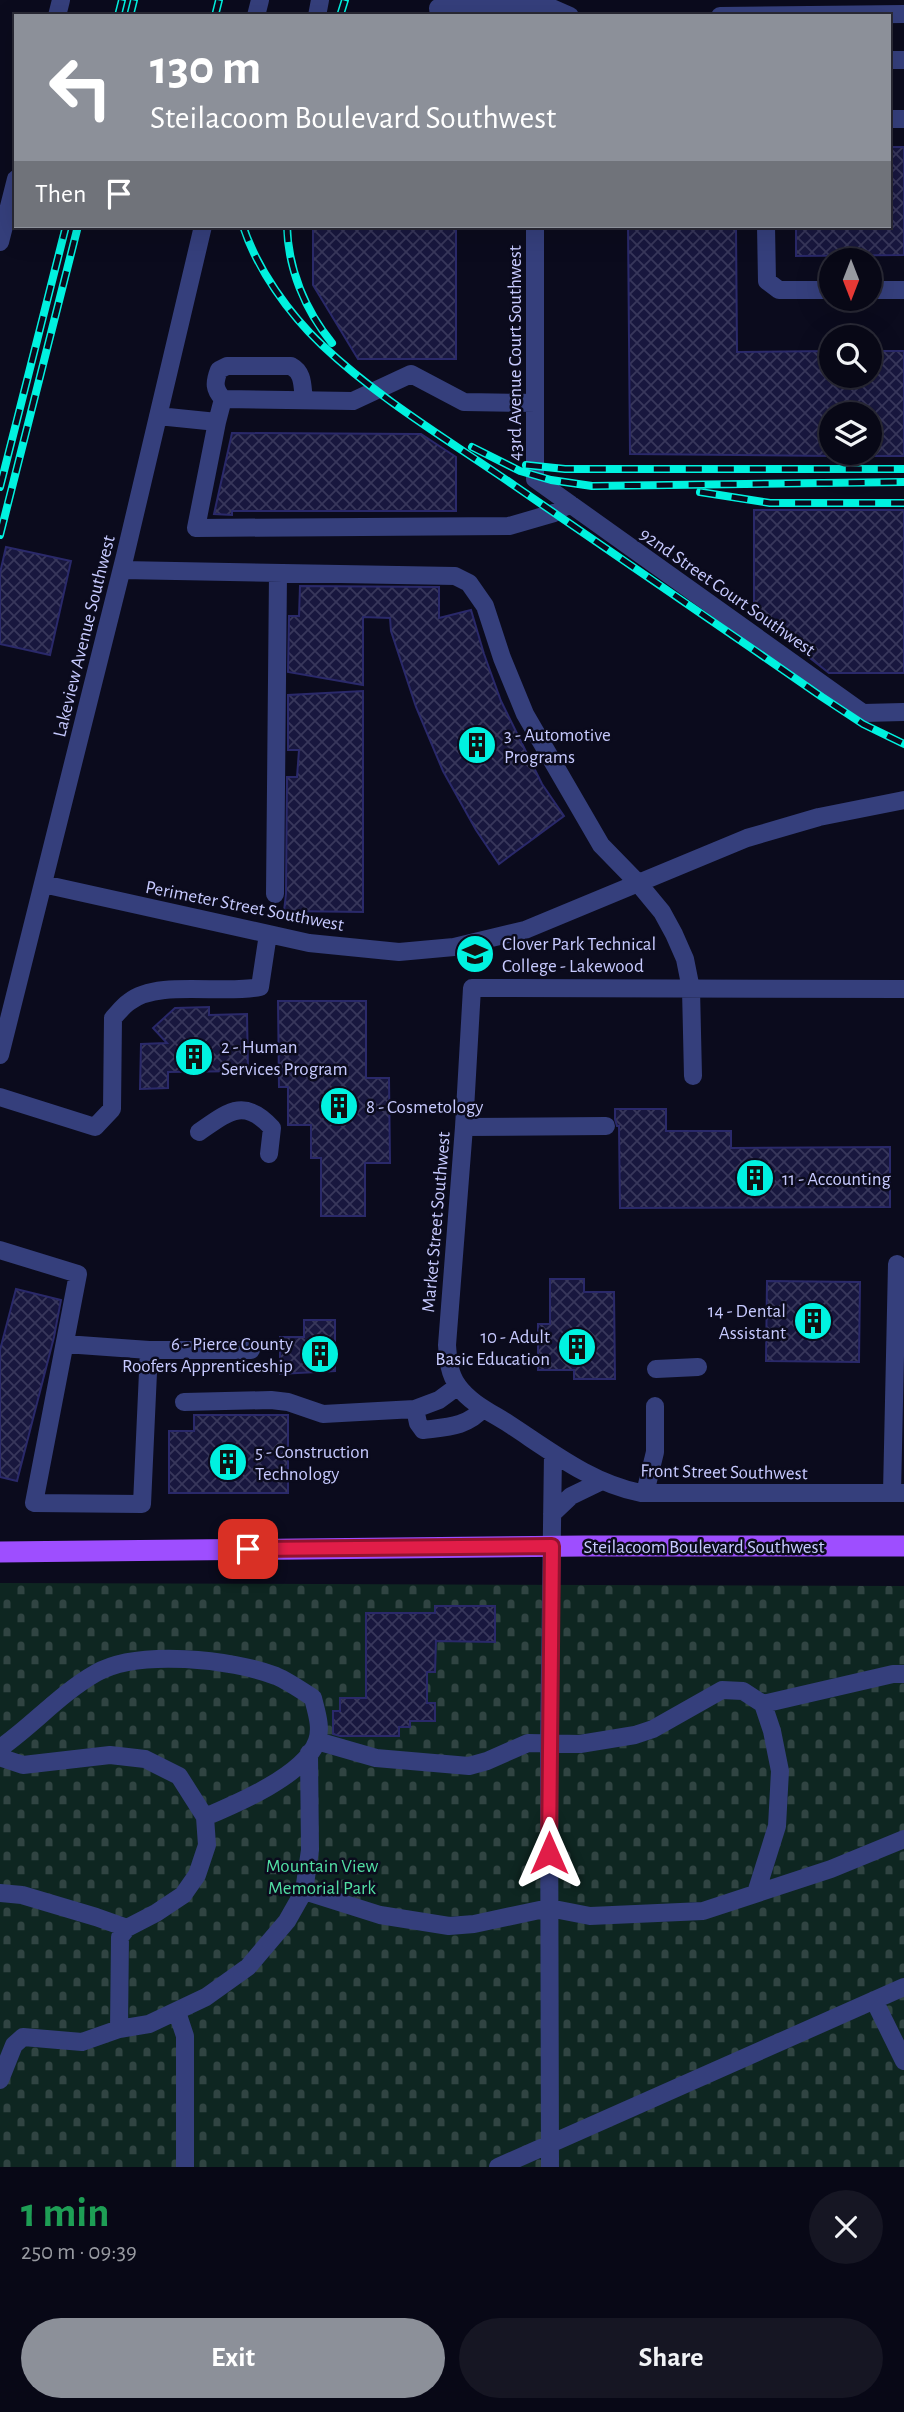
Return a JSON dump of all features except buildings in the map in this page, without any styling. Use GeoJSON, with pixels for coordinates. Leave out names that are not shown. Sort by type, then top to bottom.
{"type":"FeatureCollection","features":[{"type":"Feature","properties":{"kind":"main road","name":"Steilacoom Boulevard Southwest"},"geometry":{"type":"LineString","coordinates":[[0,1552],[552,1546],[904,1546]]}},
{"type":"Feature","properties":{"kind":"street"},"geometry":{"type":"LineString","coordinates":[[439,14],[438,8],[545,5],[565,14]]}},
{"type":"Feature","properties":{"kind":"street"},"geometry":{"type":"LineString","coordinates":[[0,242],[14,187]]}},
{"type":"Feature","properties":{"kind":"street","name":"Lakeview Avenue Southwest"},"geometry":{"type":"LineString","coordinates":[[0,1055],[122,570],[204,228]]}},
{"type":"Feature","properties":{"kind":"street","name":"43rd Avenue Court Southwest"},"geometry":{"type":"LineString","coordinates":[[535,228],[535,480]]}},
{"type":"Feature","properties":{"kind":"street"},"geometry":{"type":"LineString","coordinates":[[766,228],[767,281],[779,290],[819,290]]}},
{"type":"Feature","properties":{"kind":"street"},"geometry":{"type":"LineString","coordinates":[[882,290],[904,290]]}},
{"type":"Feature","properties":{"kind":"street"},"geometry":{"type":"LineString","coordinates":[[303,400],[301,375],[290,366],[227,366],[219,370],[215,381],[216,391],[223,399],[353,401],[411,374],[464,402],[535,403]]}},
{"type":"Feature","properties":{"kind":"street"},"geometry":{"type":"LineString","coordinates":[[223,399],[196,528],[509,526],[554,513],[570,504]]}},
{"type":"Feature","properties":{"kind":"street"},"geometry":{"type":"LineString","coordinates":[[158,416],[217,422]]}},
{"type":"Feature","properties":{"kind":"street","name":"92nd Street Court Southwest"},"geometry":{"type":"LineString","coordinates":[[535,480],[863,713],[904,712]]}},
{"type":"Feature","properties":{"kind":"street"},"geometry":{"type":"LineString","coordinates":[[122,570],[455,576],[469,583],[485,606],[502,658],[537,737],[601,845],[662,912],[674,934],[685,960],[691,989],[693,1076]]}},
{"type":"Feature","properties":{"kind":"street"},"geometry":{"type":"LineString","coordinates":[[275,894],[278,573]]}},
{"type":"Feature","properties":{"kind":"street","name":"Perimeter Street Southwest"},"geometry":{"type":"LineString","coordinates":[[43,884],[309,943],[399,952],[454,947],[525,930],[747,838],[819,817],[904,804]]}},
{"type":"Feature","properties":{"kind":"street"},"geometry":{"type":"LineString","coordinates":[[0,1097],[95,1127],[112,1109],[113,1018],[131,1000],[161,989],[244,990],[260,987],[268,934]]}},
{"type":"Feature","properties":{"kind":"street","name":"Market Street Southwest"},"geometry":{"type":"LineString","coordinates":[[458,1386],[448,1361],[447,1336],[472,988],[691,989]]}},
{"type":"Feature","properties":{"kind":"street"},"geometry":{"type":"LineString","coordinates":[[691,989],[904,989]]}},
{"type":"Feature","properties":{"kind":"street"},"geometry":{"type":"LineString","coordinates":[[199,1132],[228,1112],[243,1110],[260,1114],[272,1128],[269,1154]]}},
{"type":"Feature","properties":{"kind":"street"},"geometry":{"type":"LineString","coordinates":[[464,1127],[606,1126]]}},
{"type":"Feature","properties":{"kind":"street"},"geometry":{"type":"LineString","coordinates":[[0,1250],[78,1274],[34,1503],[142,1504],[149,1350]]}},
{"type":"Feature","properties":{"kind":"street"},"geometry":{"type":"LineString","coordinates":[[897,1264],[898,1493]]}},
{"type":"Feature","properties":{"kind":"street"},"geometry":{"type":"LineString","coordinates":[[65,1344],[149,1350],[251,1350]]}},
{"type":"Feature","properties":{"kind":"street"},"geometry":{"type":"LineString","coordinates":[[656,1369],[698,1367]]}},
{"type":"Feature","properties":{"kind":"street"},"geometry":{"type":"LineString","coordinates":[[184,1402],[279,1401],[323,1414],[415,1409],[439,1400],[458,1386],[483,1408],[553,1453],[549,1744],[550,2167]]}},
{"type":"Feature","properties":{"kind":"street"},"geometry":{"type":"LineString","coordinates":[[645,1493],[655,1452],[655,1406]]}},
{"type":"Feature","properties":{"kind":"street"},"geometry":{"type":"LineString","coordinates":[[415,1409],[418,1423],[423,1430],[457,1425],[475,1418],[483,1408]]}},
{"type":"Feature","properties":{"kind":"street","name":"Front Street Southwest"},"geometry":{"type":"LineString","coordinates":[[553,1453],[572,1467],[602,1481],[621,1489],[645,1493],[898,1493]]}},
{"type":"Feature","properties":{"kind":"street"},"geometry":{"type":"LineString","coordinates":[[552,1514],[571,1496],[602,1481]]}},
{"type":"Feature","properties":{"kind":"street"},"geometry":{"type":"LineString","coordinates":[[0,2080],[13,2045],[23,2037],[82,2042],[119,2029],[149,2024],[206,1997],[248,1967],[287,1921],[304,1891],[310,1850],[313,1747],[319,1721],[313,1698],[278,1677],[239,1665],[186,1659],[140,1660],[99,1671],[59,1698],[1,1751],[23,1765],[110,1755],[145,1759],[179,1776],[205,1818],[206,1845],[197,1875],[183,1895],[127,1928],[120,1937],[119,2029]]}},
{"type":"Feature","properties":{"kind":"street"},"geometry":{"type":"LineString","coordinates":[[763,1704],[893,1674],[904,1674]]}},
{"type":"Feature","properties":{"kind":"street"},"geometry":{"type":"LineString","coordinates":[[313,1747],[376,1758],[469,1766],[528,1743],[580,1745],[635,1735],[653,1729],[722,1690],[743,1691],[763,1704],[780,1771],[777,1826],[757,1893]]}},
{"type":"Feature","properties":{"kind":"street"},"geometry":{"type":"LineString","coordinates":[[205,1818],[248,1799],[301,1765],[313,1747]]}},
{"type":"Feature","properties":{"kind":"street"},"geometry":{"type":"LineString","coordinates":[[304,1891],[380,1915],[449,1926],[474,1924],[549,1908],[590,1916],[680,1913],[714,1908],[831,1869],[904,1839]]}},
{"type":"Feature","properties":{"kind":"street"},"geometry":{"type":"LineString","coordinates":[[0,1893],[22,1895],[127,1928]]}},
{"type":"Feature","properties":{"kind":"street"},"geometry":{"type":"LineString","coordinates":[[498,2167],[904,1987]]}},
{"type":"Feature","properties":{"kind":"street"},"geometry":{"type":"LineString","coordinates":[[874,2000],[904,2061]]}},
{"type":"Feature","properties":{"kind":"street"},"geometry":{"type":"LineString","coordinates":[[177,2012],[185,2036],[185,2167]]}},
{"type":"Feature","properties":{"kind":"green space","name":"Mountain View Memorial Park"},"geometry":{"type":"Polygon","coordinates":[[[0,1583],[904,1586],[904,2167],[0,2167],[0,1583]]]}},
{"type":"Feature","properties":{"kind":"railway"},"geometry":{"type":"LineString","coordinates":[[118,14],[122,0]]}},
{"type":"Feature","properties":{"kind":"railway"},"geometry":{"type":"LineString","coordinates":[[130,14],[134,0]]}},
{"type":"Feature","properties":{"kind":"railway"},"geometry":{"type":"LineString","coordinates":[[216,14],[219,0]]}},
{"type":"Feature","properties":{"kind":"railway"},"geometry":{"type":"LineString","coordinates":[[341,14],[345,0]]}},
{"type":"Feature","properties":{"kind":"railway"},"geometry":{"type":"LineString","coordinates":[[0,487],[65,228]]}},
{"type":"Feature","properties":{"kind":"railway"},"geometry":{"type":"LineString","coordinates":[[0,535],[77,228]]}},
{"type":"Feature","properties":{"kind":"railway"},"geometry":{"type":"LineString","coordinates":[[244,228],[265,274],[286,305],[322,345],[367,383],[822,697],[863,724],[904,744]]}},
{"type":"Feature","properties":{"kind":"railway"},"geometry":{"type":"LineString","coordinates":[[287,228],[291,258],[300,288],[314,317],[332,343]]}},
{"type":"Feature","properties":{"kind":"railway"},"geometry":{"type":"LineString","coordinates":[[472,447],[520,471],[551,480],[592,486],[904,482]]}},
{"type":"Feature","properties":{"kind":"railway"},"geometry":{"type":"LineString","coordinates":[[526,465],[565,469],[904,469]]}},
{"type":"Feature","properties":{"kind":"railway"},"geometry":{"type":"LineString","coordinates":[[700,492],[770,503],[904,503]]}},
{"type":"Feature","properties":{"kind":"place","name":"3 - Automotive Programs"},"geometry":{"type":"Point","coordinates":[477,745]}},
{"type":"Feature","properties":{"kind":"place","name":"Clover Park Technical College - Lakewood"},"geometry":{"type":"Point","coordinates":[475,954]}},
{"type":"Feature","properties":{"kind":"place","name":"2 - Human Services Program"},"geometry":{"type":"Point","coordinates":[194,1057]}},
{"type":"Feature","properties":{"kind":"place","name":"8 - Cosmetology"},"geometry":{"type":"Point","coordinates":[339,1106]}},
{"type":"Feature","properties":{"kind":"place","name":"11 - Accounting"},"geometry":{"type":"Point","coordinates":[755,1178]}},
{"type":"Feature","properties":{"kind":"place","name":"14 - Dental Assistant"},"geometry":{"type":"Point","coordinates":[813,1321]}},
{"type":"Feature","properties":{"kind":"place","name":"10 - Adult Basic Education"},"geometry":{"type":"Point","coordinates":[577,1347]}},
{"type":"Feature","properties":{"kind":"place","name":"6 - Pierce County Roofers Apprenticeship"},"geometry":{"type":"Point","coordinates":[320,1354]}},
{"type":"Feature","properties":{"kind":"place","name":"5 - Construction Technology"},"geometry":{"type":"Point","coordinates":[228,1462]}},
{"type":"Feature","properties":{"kind":"route"},"geometry":{"type":"LineString","coordinates":[[248,1549],[552,1546],[549,1853]]}}]}
